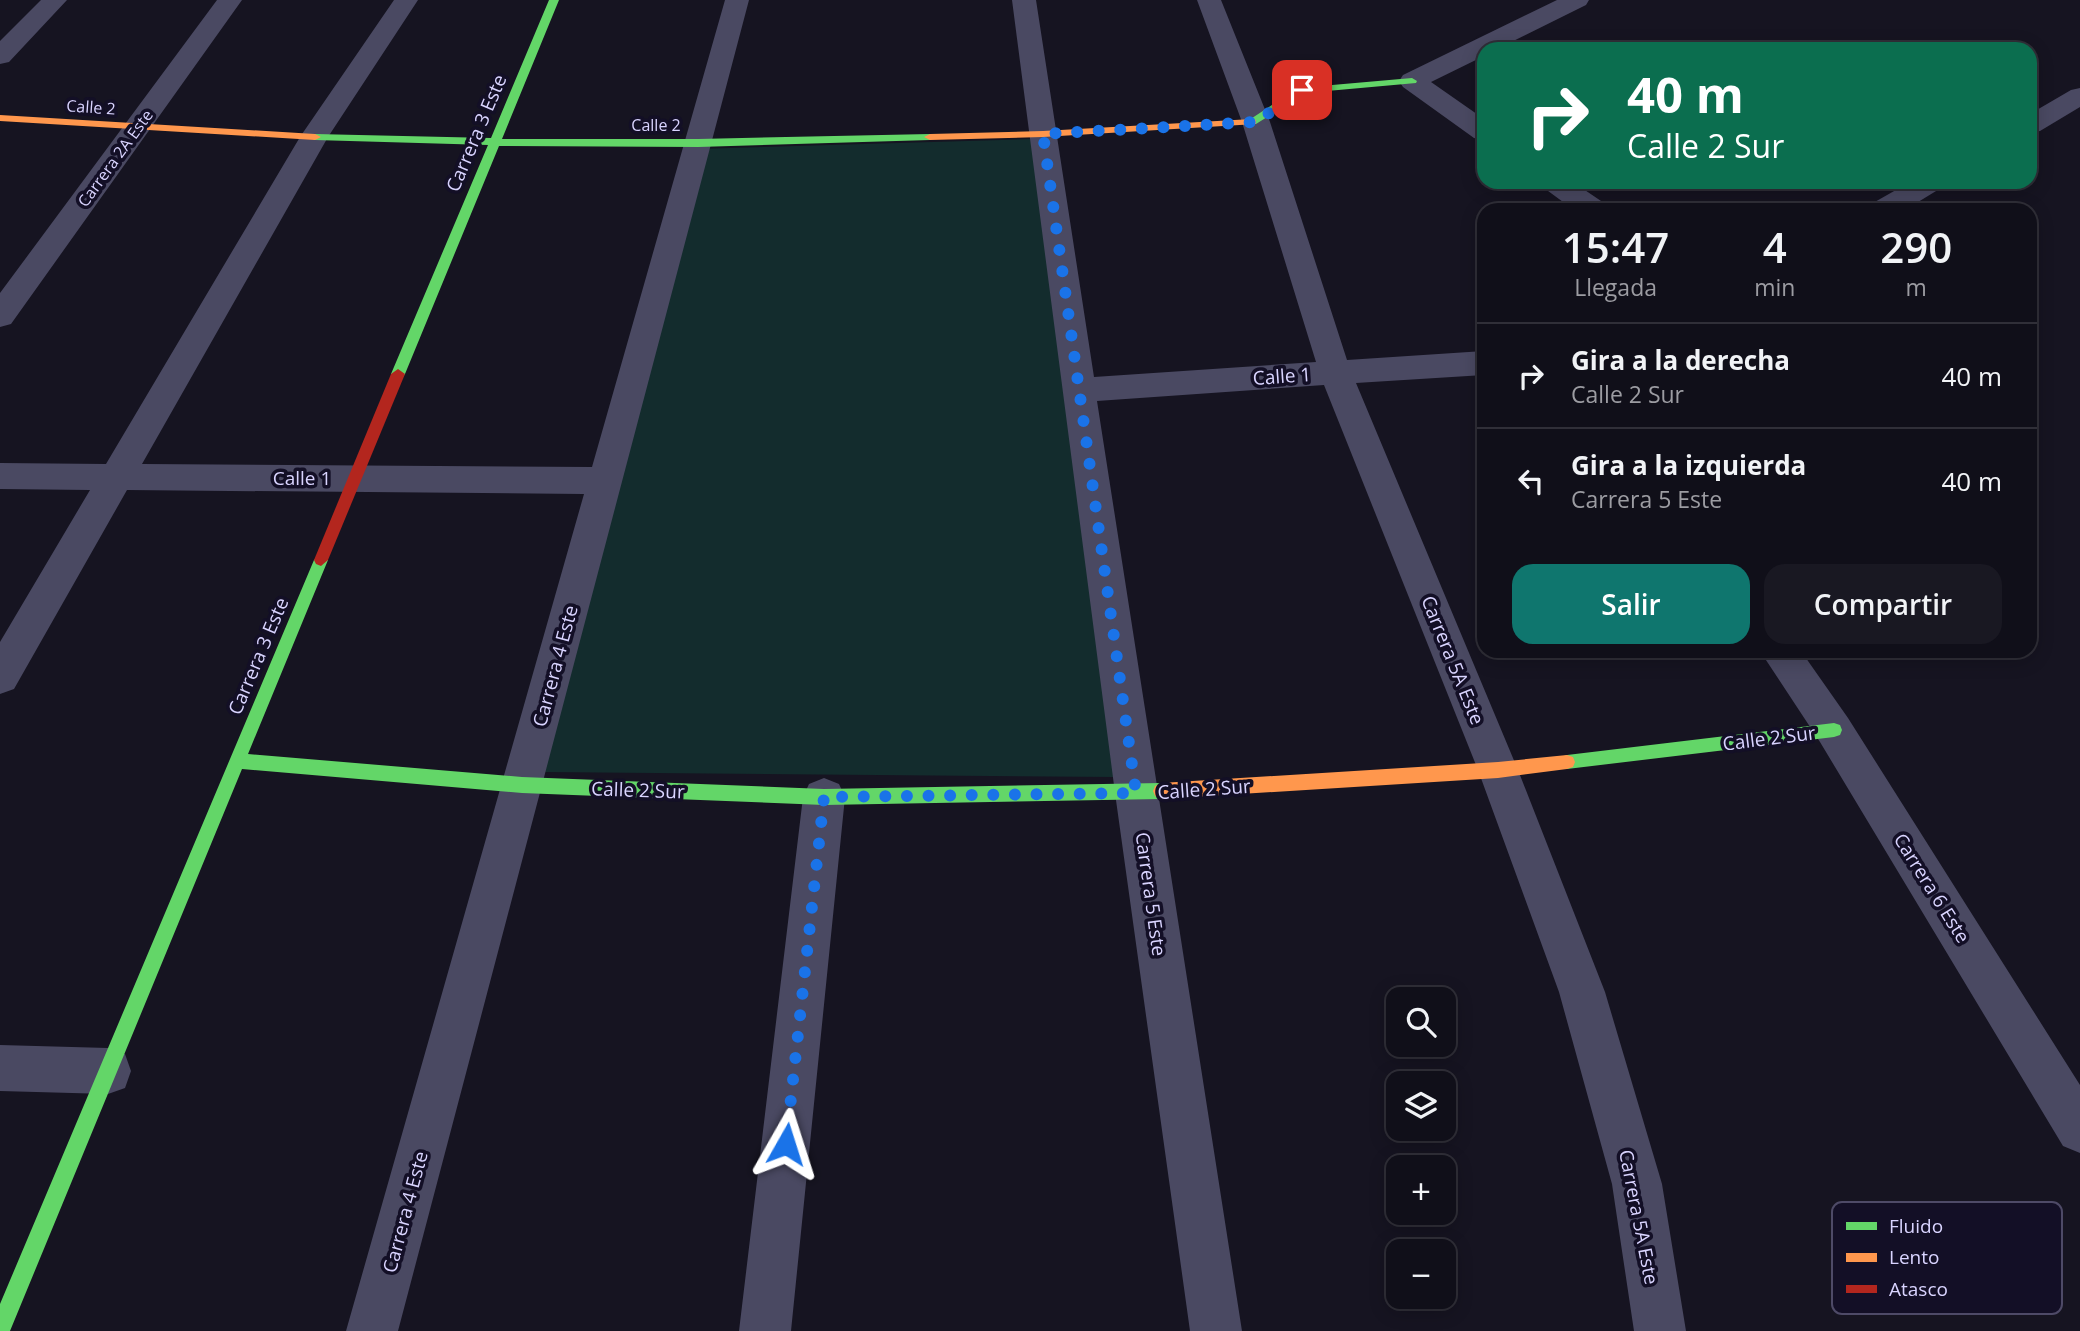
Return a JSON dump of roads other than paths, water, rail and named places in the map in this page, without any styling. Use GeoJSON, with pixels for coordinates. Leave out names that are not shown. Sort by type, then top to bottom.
{"type":"FeatureCollection","features":[{"type":"Feature","properties":{"kind":"street"},"geometry":{"type":"LineString","coordinates":[[0,56],[55,0]]}},
{"type":"Feature","properties":{"kind":"street","name":"Carrera 2A Este"},"geometry":{"type":"LineString","coordinates":[[0,316],[230,0]]}},
{"type":"Feature","properties":{"kind":"street"},"geometry":{"type":"LineString","coordinates":[[0,677],[314,137],[406,0]]}},
{"type":"Feature","properties":{"kind":"street","name":"Carrera 3 Este"},"geometry":{"type":"LineString","coordinates":[[0,1329],[554,0]]}},
{"type":"Feature","properties":{"kind":"street","name":"Carrera 4 Este"},"geometry":{"type":"LineString","coordinates":[[372,1331],[737,0]]}},
{"type":"Feature","properties":{"kind":"street","name":"Carrera 5 Este"},"geometry":{"type":"LineString","coordinates":[[1024,0],[1136,793],[1216,1331]]}},
{"type":"Feature","properties":{"kind":"street","name":"Carrera 5A Este"},"geometry":{"type":"LineString","coordinates":[[1209,0],[1256,122],[1335,372],[1498,770],[1582,992],[1637,1184],[1660,1331]]}},
{"type":"Feature","properties":{"kind":"street"},"geometry":{"type":"LineString","coordinates":[[1491,42],[1577,0]]}},
{"type":"Feature","properties":{"kind":"street"},"geometry":{"type":"LineString","coordinates":[[1256,122],[1302,90],[1412,81],[1477,49]]}},
{"type":"Feature","properties":{"kind":"street"},"geometry":{"type":"LineString","coordinates":[[1412,81],[1477,127]]}},
{"type":"Feature","properties":{"kind":"street"},"geometry":{"type":"LineString","coordinates":[[2037,121],[2080,96]]}},
{"type":"Feature","properties":{"kind":"street","name":"Calle 2"},"geometry":{"type":"LineString","coordinates":[[0,118],[314,137],[495,142],[698,143],[1043,134],[1256,122]]}},
{"type":"Feature","properties":{"kind":"street"},"geometry":{"type":"LineString","coordinates":[[1564,189],[1584,203]]}},
{"type":"Feature","properties":{"kind":"street"},"geometry":{"type":"LineString","coordinates":[[1895,203],[1919,189]]}},
{"type":"Feature","properties":{"kind":"street","name":"Calle 1"},"geometry":{"type":"LineString","coordinates":[[1079,390],[1477,363]]}},
{"type":"Feature","properties":{"kind":"street","name":"Calle 1"},"geometry":{"type":"LineString","coordinates":[[0,476],[605,481]]}},
{"type":"Feature","properties":{"kind":"street","name":"Carrera 6 Este"},"geometry":{"type":"LineString","coordinates":[[1784,658],[1834,730],[2080,1129]]}},
{"type":"Feature","properties":{"kind":"street","name":"Calle 2 Sur"},"geometry":{"type":"LineString","coordinates":[[237,761],[522,785],[824,797],[1136,793],[1498,770],[1834,730]]}},
{"type":"Feature","properties":{"kind":"street"},"geometry":{"type":"LineString","coordinates":[[765,1331],[824,797]]}},
{"type":"Feature","properties":{"kind":"street"},"geometry":{"type":"LineString","coordinates":[[0,1068],[108,1071]]}}]}
